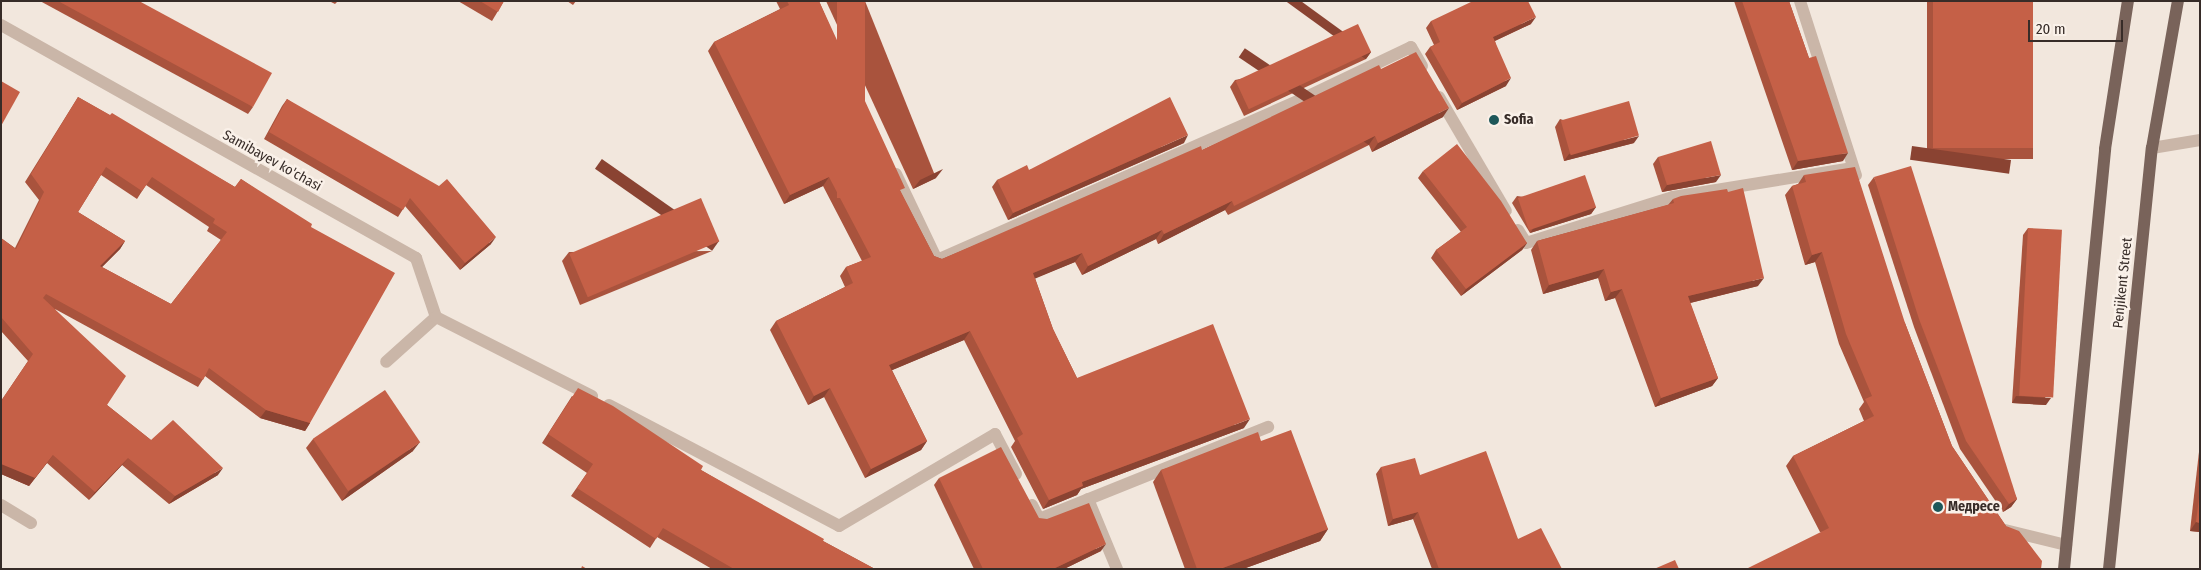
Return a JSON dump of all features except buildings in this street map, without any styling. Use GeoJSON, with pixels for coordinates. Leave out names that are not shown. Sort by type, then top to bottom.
{"type":"FeatureCollection","features":[{"type":"Feature","properties":{"kind":"main road"},"geometry":{"type":"LineString","coordinates":[[2064,569],[2105,149],[2128,1]]}},
{"type":"Feature","properties":{"kind":"main road","name":"Penjikent Street"},"geometry":{"type":"LineString","coordinates":[[2109,569],[2152,148],[2178,1]]}},
{"type":"Feature","properties":{"kind":"street"},"geometry":{"type":"LineString","coordinates":[[1800,1],[1859,186]]}},
{"type":"Feature","properties":{"kind":"street","name":"Samibayev ko'chasi"},"geometry":{"type":"LineString","coordinates":[[1,25],[416,258],[436,316]]}},
{"type":"Feature","properties":{"kind":"street"},"geometry":{"type":"LineString","coordinates":[[889,159],[937,260],[1298,101],[1411,47],[1526,243],[1673,197],[1854,168]]}},
{"type":"Feature","properties":{"kind":"street"},"geometry":{"type":"LineString","coordinates":[[2152,148],[2200,140]]}},
{"type":"Feature","properties":{"kind":"street"},"geometry":{"type":"LineString","coordinates":[[386,362],[436,316],[839,526],[995,434],[1039,519],[1268,428]]}},
{"type":"Feature","properties":{"kind":"street"},"geometry":{"type":"LineString","coordinates":[[1088,499],[1117,569]]}},
{"type":"Feature","properties":{"kind":"street"},"geometry":{"type":"LineString","coordinates":[[1,505],[31,522]]}},
{"type":"Feature","properties":{"kind":"street"},"geometry":{"type":"LineString","coordinates":[[1996,515],[2006,531],[2066,545]]}},
{"type":"Feature","properties":{"kind":"place","name":"Sofia"},"geometry":{"type":"Point","coordinates":[1494,120]}},
{"type":"Feature","properties":{"kind":"place","name":"Медресе"},"geometry":{"type":"Point","coordinates":[1938,507]}}]}
